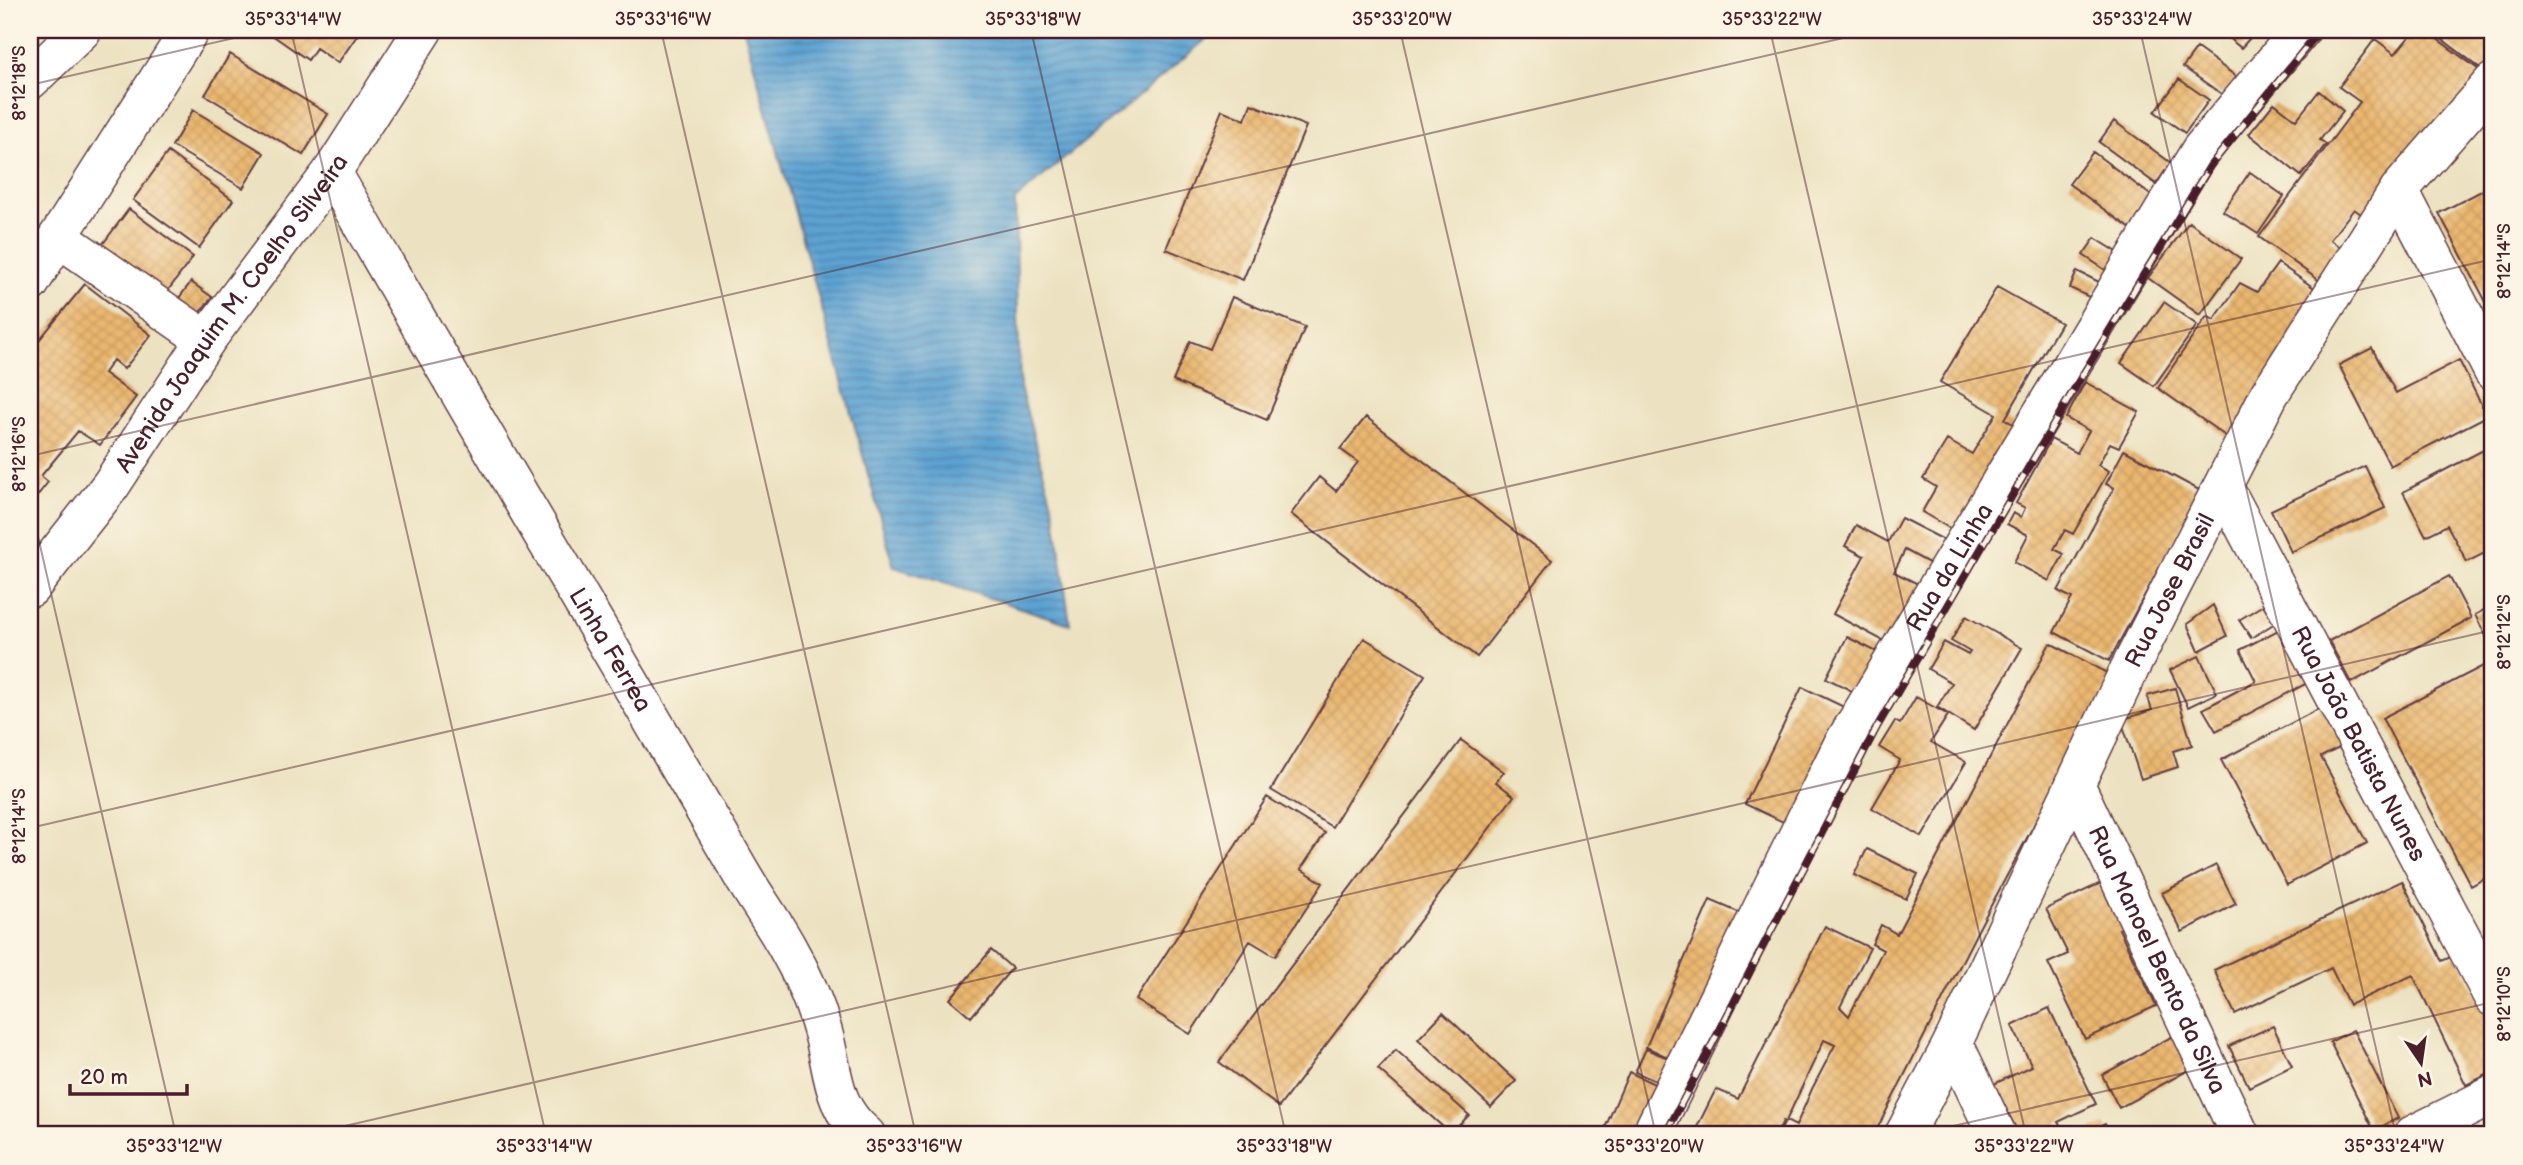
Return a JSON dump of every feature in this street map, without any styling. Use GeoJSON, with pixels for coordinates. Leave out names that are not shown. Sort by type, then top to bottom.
{"type":"FeatureCollection","features":[{"type":"Feature","properties":{"kind":"street"},"geometry":{"type":"LineString","coordinates":[[30,80],[82,30]]}},
{"type":"Feature","properties":{"kind":"street"},"geometry":{"type":"LineString","coordinates":[[30,283],[190,30]]}},
{"type":"Feature","properties":{"kind":"street","name":"Avenida Joaquim M. Coelho Silveira"},"geometry":{"type":"LineString","coordinates":[[30,588],[111,485],[206,340],[332,172],[424,30]]}},
{"type":"Feature","properties":{"kind":"street","name":"Rua da Linha"},"geometry":{"type":"LineString","coordinates":[[1651,1135],[1842,746],[2200,151],[2301,30]]}},
{"type":"Feature","properties":{"kind":"street","name":"Rua Jose Brasil"},"geometry":{"type":"LineString","coordinates":[[1904,1135],[1953,1042],[2130,668],[2224,488],[2270,393],[2399,190],[2493,82]]}},
{"type":"Feature","properties":{"kind":"street","name":"Linha Ferrea"},"geometry":{"type":"LineString","coordinates":[[332,172],[446,372],[789,950],[811,997],[824,1035],[836,1096],[856,1127],[866,1135]]}},
{"type":"Feature","properties":{"kind":"street"},"geometry":{"type":"LineString","coordinates":[[2399,190],[2493,371]]}},
{"type":"Feature","properties":{"kind":"street"},"geometry":{"type":"LineString","coordinates":[[58,237],[206,340]]}},
{"type":"Feature","properties":{"kind":"street","name":"Rua João Batista Nunes"},"geometry":{"type":"LineString","coordinates":[[2224,488],[2493,997]]}},
{"type":"Feature","properties":{"kind":"street","name":"Rua Manoel Bento da Silva"},"geometry":{"type":"LineString","coordinates":[[2075,785],[2240,1135]]}},
{"type":"Feature","properties":{"kind":"street"},"geometry":{"type":"LineString","coordinates":[[1953,1042],[1997,1135]]}},
{"type":"Feature","properties":{"kind":"street"},"geometry":{"type":"LineString","coordinates":[[2413,1135],[2493,1095]]}},
{"type":"Feature","properties":{"kind":"water"},"geometry":{"type":"Polygon","coordinates":[[[744,30],[1217,30],[1015,200],[1020,387],[1055,514],[1070,624],[894,567],[744,30]]]}},
{"type":"Feature","properties":{"kind":"building"},"geometry":{"type":"Polygon","coordinates":[[[265,30],[361,30],[338,63],[316,48],[308,60],[265,30]]]}},
{"type":"Feature","properties":{"kind":"building"},"geometry":{"type":"Polygon","coordinates":[[[2219,30],[2257,30],[2241,48],[2219,30]]]}},
{"type":"Feature","properties":{"kind":"building"},"geometry":{"type":"Polygon","coordinates":[[[2415,30],[2425,30],[2486,75],[2364,216],[2354,209],[2330,240],[2347,252],[2324,284],[2259,237],[2360,102],[2339,87],[2375,39],[2395,54],[2415,30]]]}},
{"type":"Feature","properties":{"kind":"building"},"geometry":{"type":"Polygon","coordinates":[[[2430,30],[2493,30],[2493,66],[2488,74],[2430,30]]]}},
{"type":"Feature","properties":{"kind":"building"},"geometry":{"type":"Polygon","coordinates":[[[2197,48],[2237,77],[2223,95],[2183,67],[2197,48]]]}},
{"type":"Feature","properties":{"kind":"building"},"geometry":{"type":"Polygon","coordinates":[[[230,54],[328,114],[303,155],[205,95],[230,54]]]}},
{"type":"Feature","properties":{"kind":"building"},"geometry":{"type":"Polygon","coordinates":[[[2179,79],[2209,100],[2185,133],[2155,112],[2179,79]]]}},
{"type":"Feature","properties":{"kind":"building"},"geometry":{"type":"Polygon","coordinates":[[[2319,91],[2343,111],[2320,140],[2326,144],[2301,176],[2249,134],[2274,103],[2296,120],[2319,91]]]}},
{"type":"Feature","properties":{"kind":"building"},"geometry":{"type":"Polygon","coordinates":[[[1251,104],[1306,126],[1243,280],[1166,249],[1222,110],[1245,120],[1251,104]]]}},
{"type":"Feature","properties":{"kind":"building"},"geometry":{"type":"Polygon","coordinates":[[[193,110],[264,153],[243,188],[172,146],[193,110]]]}},
{"type":"Feature","properties":{"kind":"building"},"geometry":{"type":"Polygon","coordinates":[[[2114,121],[2171,163],[2156,184],[2099,142],[2114,121]]]}},
{"type":"Feature","properties":{"kind":"building"},"geometry":{"type":"Polygon","coordinates":[[[168,152],[233,200],[199,248],[133,200],[168,152]]]}},
{"type":"Feature","properties":{"kind":"building"},"geometry":{"type":"Polygon","coordinates":[[[2093,152],[2161,203],[2138,234],[2069,184],[2093,152]]]}},
{"type":"Feature","properties":{"kind":"building"},"geometry":{"type":"Polygon","coordinates":[[[2250,172],[2284,196],[2258,234],[2223,211],[2250,172]]]}},
{"type":"Feature","properties":{"kind":"building"},"geometry":{"type":"Polygon","coordinates":[[[2493,185],[2493,315],[2439,213],[2493,185]]]}},
{"type":"Feature","properties":{"kind":"building"},"geometry":{"type":"Polygon","coordinates":[[[129,209],[193,257],[166,293],[102,245],[129,209]]]}},
{"type":"Feature","properties":{"kind":"building"},"geometry":{"type":"Polygon","coordinates":[[[2189,222],[2241,259],[2200,315],[2148,278],[2189,222]]]}},
{"type":"Feature","properties":{"kind":"building"},"geometry":{"type":"Polygon","coordinates":[[[2095,238],[2122,255],[2110,273],[2083,255],[2095,238]]]}},
{"type":"Feature","properties":{"kind":"building"},"geometry":{"type":"Polygon","coordinates":[[[2278,263],[2323,294],[2231,440],[2158,388],[2207,316],[2214,320],[2240,283],[2257,292],[2278,263]]]}},
{"type":"Feature","properties":{"kind":"building"},"geometry":{"type":"Polygon","coordinates":[[[2077,271],[2099,282],[2091,298],[2070,288],[2077,271]]]}},
{"type":"Feature","properties":{"kind":"building"},"geometry":{"type":"Polygon","coordinates":[[[191,282],[212,297],[196,317],[176,302],[191,282]]]}},
{"type":"Feature","properties":{"kind":"building"},"geometry":{"type":"Polygon","coordinates":[[[85,284],[151,335],[124,369],[113,360],[104,373],[136,397],[100,445],[78,431],[41,476],[48,482],[30,505],[30,351],[85,284]]]}},
{"type":"Feature","properties":{"kind":"building"},"geometry":{"type":"Polygon","coordinates":[[[1997,287],[2061,323],[2005,419],[2021,429],[1959,534],[1922,512],[1936,487],[1923,479],[1947,440],[1972,454],[1996,414],[1940,382],[1997,287]]]}},
{"type":"Feature","properties":{"kind":"building"},"geometry":{"type":"Polygon","coordinates":[[[1232,297],[1305,327],[1267,420],[1173,381],[1190,341],[1210,349],[1232,297]]]}},
{"type":"Feature","properties":{"kind":"building"},"geometry":{"type":"Polygon","coordinates":[[[2164,302],[2197,325],[2154,386],[2121,363],[2164,302]]]}},
{"type":"Feature","properties":{"kind":"building"},"geometry":{"type":"Polygon","coordinates":[[[2372,348],[2396,393],[2459,360],[2487,416],[2390,466],[2339,365],[2372,348]]]}},
{"type":"Feature","properties":{"kind":"building"},"geometry":{"type":"Polygon","coordinates":[[[2085,382],[2139,412],[2119,447],[2110,443],[2098,465],[2109,471],[2073,534],[2065,530],[2054,549],[2064,554],[2049,581],[2014,562],[2028,535],[2007,524],[2013,513],[2021,517],[2025,508],[2016,503],[2051,439],[2077,453],[2089,431],[2066,418],[2085,382]]]}},
{"type":"Feature","properties":{"kind":"building"},"geometry":{"type":"Polygon","coordinates":[[[1366,417],[1552,560],[1477,657],[1291,514],[1319,477],[1336,491],[1358,462],[1340,449],[1366,417]]]}},
{"type":"Feature","properties":{"kind":"building"},"geometry":{"type":"Polygon","coordinates":[[[2493,445],[2493,549],[2467,562],[2447,525],[2426,536],[2403,492],[2493,445]]]}},
{"type":"Feature","properties":{"kind":"building"},"geometry":{"type":"Polygon","coordinates":[[[2124,450],[2201,491],[2109,661],[2054,632],[2072,598],[2058,591],[2114,488],[2106,484],[2124,450]]]}},
{"type":"Feature","properties":{"kind":"building"},"geometry":{"type":"Polygon","coordinates":[[[2365,466],[2385,508],[2291,552],[2271,510],[2365,466]]]}},
{"type":"Feature","properties":{"kind":"building"},"geometry":{"type":"Polygon","coordinates":[[[1901,518],[1948,542],[1936,567],[1905,550],[1894,572],[1924,587],[1893,646],[1833,614],[1864,556],[1845,546],[1856,525],[1888,542],[1901,518]]]}},
{"type":"Feature","properties":{"kind":"building"},"geometry":{"type":"Polygon","coordinates":[[[2449,576],[2471,618],[2351,683],[2329,641],[2449,576]]]}},
{"type":"Feature","properties":{"kind":"building"},"geometry":{"type":"Polygon","coordinates":[[[2213,605],[2227,636],[2199,651],[2187,624],[2213,605]]]}},
{"type":"Feature","properties":{"kind":"building"},"geometry":{"type":"Polygon","coordinates":[[[2263,605],[2275,623],[2251,638],[2239,620],[2263,605]]]}},
{"type":"Feature","properties":{"kind":"building"},"geometry":{"type":"Polygon","coordinates":[[[2493,605],[2493,649],[2475,615],[2493,605]]]}},
{"type":"Feature","properties":{"kind":"building"},"geometry":{"type":"Polygon","coordinates":[[[1966,616],[2022,648],[1974,730],[1937,707],[1952,683],[1928,669],[1944,642],[1968,655],[1970,652],[1951,641],[1966,616]]]}},
{"type":"Feature","properties":{"kind":"building"},"geometry":{"type":"Polygon","coordinates":[[[2280,629],[2309,682],[2216,731],[2203,709],[2256,681],[2240,650],[2280,629]]]}},
{"type":"Feature","properties":{"kind":"building"},"geometry":{"type":"Polygon","coordinates":[[[1847,637],[1879,653],[1858,694],[1826,678],[1847,637]]]}},
{"type":"Feature","properties":{"kind":"building"},"geometry":{"type":"Polygon","coordinates":[[[1364,638],[1425,675],[1332,827],[1271,790],[1364,638]]]}},
{"type":"Feature","properties":{"kind":"building"},"geometry":{"type":"Polygon","coordinates":[[[2050,643],[2113,676],[1978,930],[1874,1135],[1778,1135],[1785,1122],[1783,1121],[1776,1135],[1693,1135],[1716,1089],[1738,1099],[1825,926],[1870,948],[1840,1007],[1849,1016],[1883,950],[1872,944],[1881,925],[1897,934],[2050,643]],[[1824,1040],[1786,1121],[1796,1126],[1835,1045],[1824,1040]]]}},
{"type":"Feature","properties":{"kind":"building"},"geometry":{"type":"Polygon","coordinates":[[[2199,656],[2217,693],[2188,707],[2170,670],[2199,656]]]}},
{"type":"Feature","properties":{"kind":"building"},"geometry":{"type":"Polygon","coordinates":[[[2493,661],[2493,874],[2471,886],[2382,718],[2493,661]]]}},
{"type":"Feature","properties":{"kind":"building"},"geometry":{"type":"Polygon","coordinates":[[[1802,687],[1844,707],[1796,828],[1745,804],[1802,687]]]}},
{"type":"Feature","properties":{"kind":"building"},"geometry":{"type":"Polygon","coordinates":[[[2175,688],[2192,745],[2173,751],[2178,767],[2141,779],[2121,720],[2152,710],[2147,696],[2175,688]]]}},
{"type":"Feature","properties":{"kind":"building"},"geometry":{"type":"Polygon","coordinates":[[[1916,697],[1948,715],[1931,742],[1966,762],[1922,837],[1872,808],[1900,760],[1879,747],[1895,721],[1900,724],[1916,697]]]}},
{"type":"Feature","properties":{"kind":"building"},"geometry":{"type":"Polygon","coordinates":[[[2322,707],[2343,746],[2321,757],[2367,843],[2287,885],[2221,760],[2322,707]]]}},
{"type":"Feature","properties":{"kind":"building"},"geometry":{"type":"Polygon","coordinates":[[[1461,740],[1504,772],[1496,782],[1514,796],[1279,1107],[1219,1062],[1461,740]]]}},
{"type":"Feature","properties":{"kind":"building"},"geometry":{"type":"Polygon","coordinates":[[[1267,797],[1325,833],[1301,869],[1323,883],[1275,956],[1250,941],[1190,1034],[1136,1000],[1267,797]]]}},
{"type":"Feature","properties":{"kind":"building"},"geometry":{"type":"Polygon","coordinates":[[[1867,849],[1918,874],[1906,899],[1854,875],[1867,849]]]}},
{"type":"Feature","properties":{"kind":"building"},"geometry":{"type":"Polygon","coordinates":[[[2216,865],[2236,904],[2182,932],[2162,893],[2216,865]]]}},
{"type":"Feature","properties":{"kind":"building"},"geometry":{"type":"Polygon","coordinates":[[[2105,881],[2126,926],[2119,929],[2156,1006],[2085,1039],[2048,963],[2068,954],[2046,909],[2105,881]]]}},
{"type":"Feature","properties":{"kind":"building"},"geometry":{"type":"Polygon","coordinates":[[[2402,881],[2442,961],[2457,954],[2493,1031],[2493,1072],[2466,1085],[2413,975],[2349,1005],[2331,968],[2235,1014],[2214,970],[2402,881]]]}},
{"type":"Feature","properties":{"kind":"building"},"geometry":{"type":"Polygon","coordinates":[[[1710,900],[1745,915],[1670,1087],[1635,1072],[1646,1049],[1678,1062],[1646,1047],[1710,900]]]}},
{"type":"Feature","properties":{"kind":"building"},"geometry":{"type":"Polygon","coordinates":[[[991,950],[1012,968],[971,1017],[950,999],[991,950]]]}},
{"type":"Feature","properties":{"kind":"building"},"geometry":{"type":"Polygon","coordinates":[[[2049,1008],[2096,1104],[2058,1122],[2065,1135],[2019,1135],[1994,1084],[2032,1066],[2012,1026],[2049,1008]]]}},
{"type":"Feature","properties":{"kind":"building"},"geometry":{"type":"Polygon","coordinates":[[[1443,1013],[1516,1081],[1491,1107],[1418,1039],[1443,1013]]]}},
{"type":"Feature","properties":{"kind":"building"},"geometry":{"type":"Polygon","coordinates":[[[2273,1026],[2292,1066],[2249,1087],[2229,1046],[2273,1026]]]}},
{"type":"Feature","properties":{"kind":"building"},"geometry":{"type":"Polygon","coordinates":[[[2353,1030],[2398,1118],[2374,1131],[2330,1042],[2353,1030]]]}},
{"type":"Feature","properties":{"kind":"building"},"geometry":{"type":"Polygon","coordinates":[[[2180,1032],[2198,1065],[2119,1108],[2102,1075],[2180,1032]]]}},
{"type":"Feature","properties":{"kind":"building"},"geometry":{"type":"Polygon","coordinates":[[[1396,1050],[1469,1115],[1451,1134],[1378,1069],[1396,1050]]]}},
{"type":"Feature","properties":{"kind":"building"},"geometry":{"type":"Polygon","coordinates":[[[1629,1072],[1661,1087],[1639,1135],[1602,1135],[1629,1072]]]}},
{"type":"Feature","properties":{"kind":"building"},"geometry":{"type":"Polygon","coordinates":[[[2105,1124],[2110,1135],[2081,1135],[2105,1124]]]}},
{"type":"Feature","properties":{"kind":"railway"},"geometry":{"type":"LineString","coordinates":[[1665,1135],[1877,727],[2083,374],[2210,166],[2320,30]]}}]}
